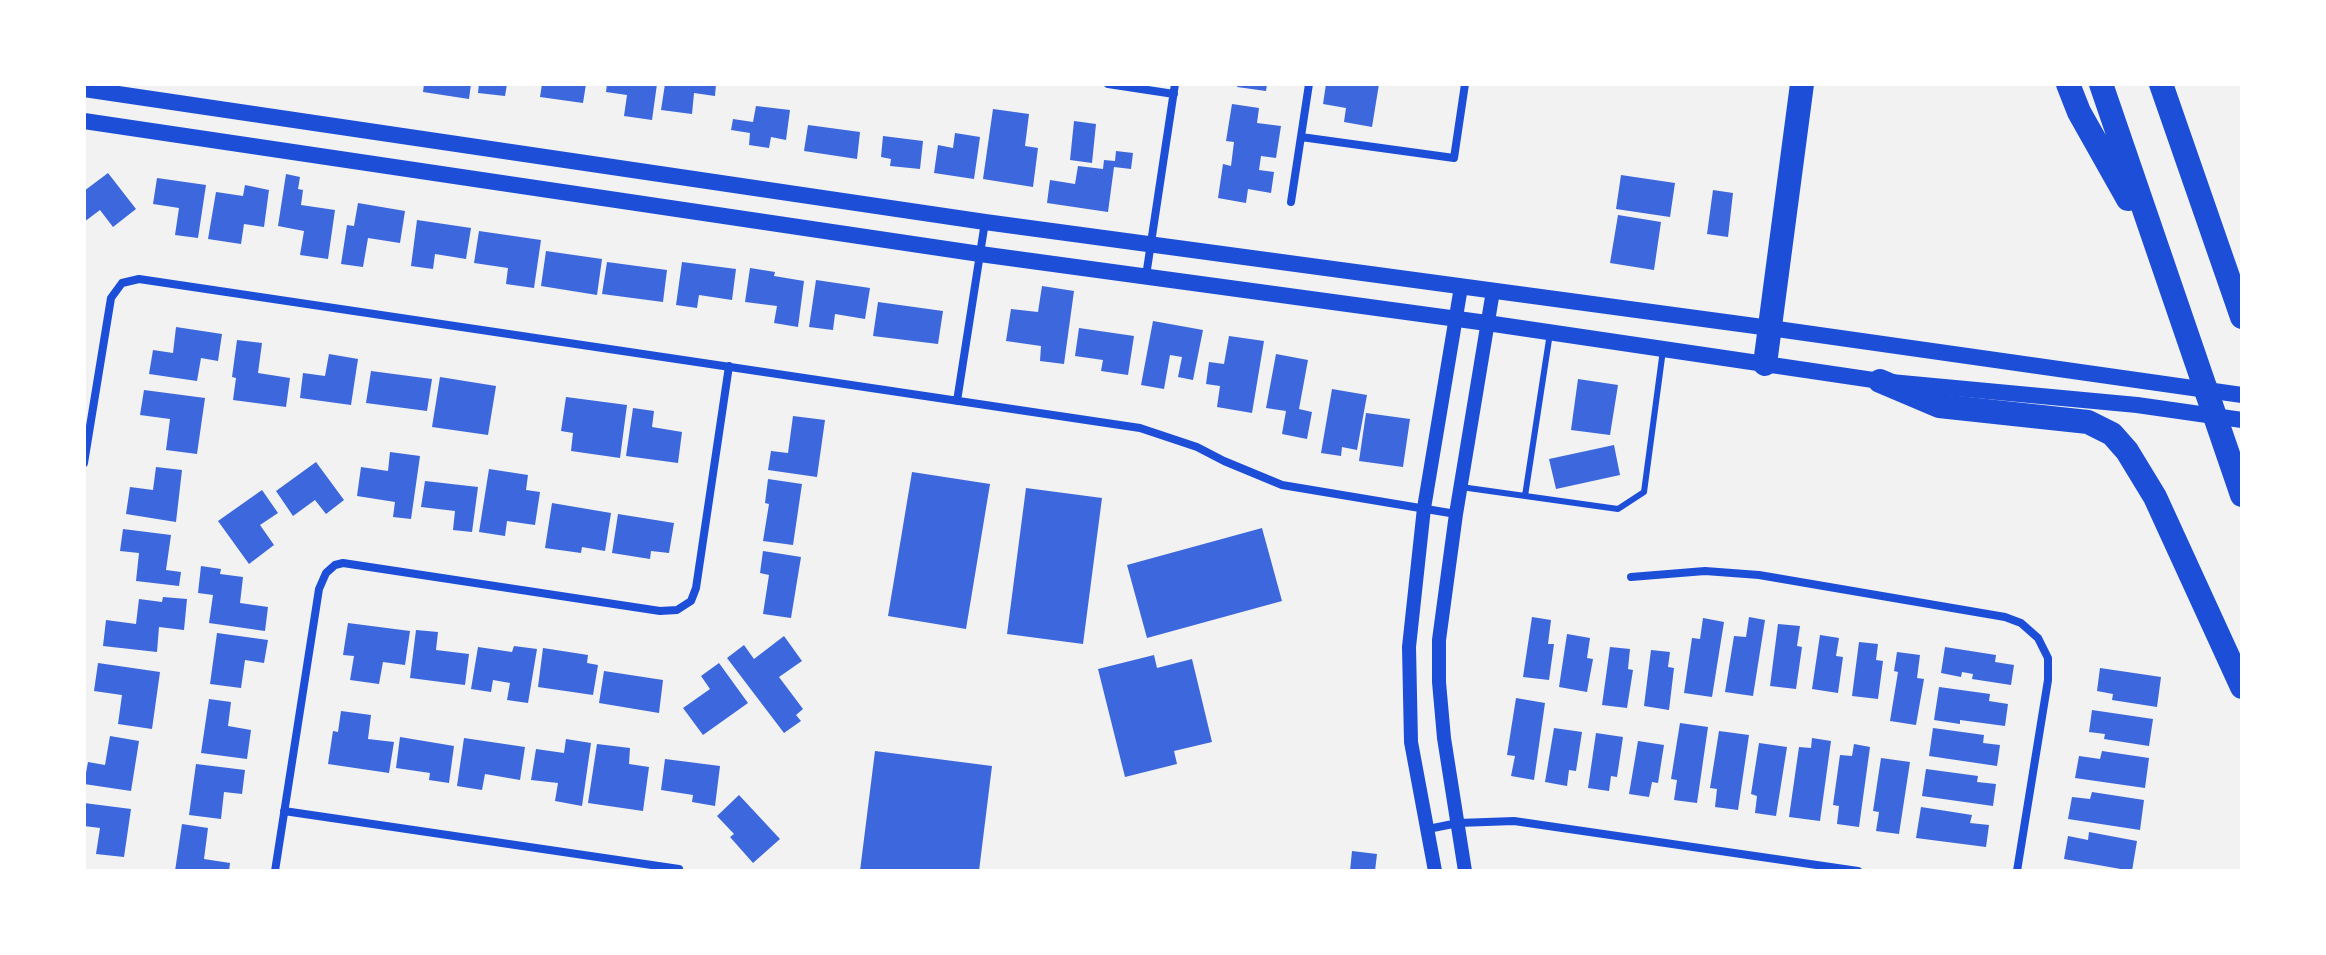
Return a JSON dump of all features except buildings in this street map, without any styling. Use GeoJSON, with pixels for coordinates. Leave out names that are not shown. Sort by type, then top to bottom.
{"type":"FeatureCollection","features":[{"type":"Feature","properties":{"kind":"highway"},"geometry":{"type":"LineString","coordinates":[[1765,364],[1802,84]]}},
{"type":"Feature","properties":{"kind":"highway"},"geometry":{"type":"LineString","coordinates":[[2068,84],[2079,112],[2156,248]]}},
{"type":"Feature","properties":{"kind":"highway"},"geometry":{"type":"LineString","coordinates":[[2101,84],[2242,495]]}},
{"type":"Feature","properties":{"kind":"highway"},"geometry":{"type":"LineString","coordinates":[[2161,84],[2242,317]]}},
{"type":"Feature","properties":{"kind":"highway"},"geometry":{"type":"LineString","coordinates":[[1880,381],[1939,406],[2088,422],[2112,434],[2127,451],[2155,497],[2242,687]]}},
{"type":"Feature","properties":{"kind":"main road"},"geometry":{"type":"LineString","coordinates":[[84,89],[1150,246],[1770,328],[2242,395]]}},
{"type":"Feature","properties":{"kind":"main road"},"geometry":{"type":"LineString","coordinates":[[84,121],[980,254],[1487,323],[1880,381],[2137,405],[2242,420]]}},
{"type":"Feature","properties":{"kind":"street"},"geometry":{"type":"LineString","coordinates":[[1108,84],[1174,94]]}},
{"type":"Feature","properties":{"kind":"street"},"geometry":{"type":"LineString","coordinates":[[1146,276],[1175,84]]}},
{"type":"Feature","properties":{"kind":"street"},"geometry":{"type":"LineString","coordinates":[[1291,202],[1309,84]]}},
{"type":"Feature","properties":{"kind":"street"},"geometry":{"type":"LineString","coordinates":[[1301,137],[1454,158],[1465,84]]}},
{"type":"Feature","properties":{"kind":"street"},"geometry":{"type":"LineString","coordinates":[[957,401],[985,222]]}},
{"type":"Feature","properties":{"kind":"street"},"geometry":{"type":"LineString","coordinates":[[84,463],[111,298],[122,283],[139,279],[1140,428],[1182,441],[1282,485],[1456,514]]}},
{"type":"Feature","properties":{"kind":"street"},"geometry":{"type":"LineString","coordinates":[[1435,871],[1411,742],[1409,647],[1424,508],[1461,287]]}},
{"type":"Feature","properties":{"kind":"street"},"geometry":{"type":"LineString","coordinates":[[1465,871],[1444,738],[1439,640],[1456,514],[1493,291]]}},
{"type":"Feature","properties":{"kind":"street"},"geometry":{"type":"LineString","coordinates":[[275,871],[319,589],[326,573],[343,563],[660,611],[677,610],[691,601],[696,588],[729,366]]}},
{"type":"Feature","properties":{"kind":"street"},"geometry":{"type":"LineString","coordinates":[[1631,577],[1705,571],[1759,575],[2005,617],[2021,623],[2038,638],[2048,658],[2048,680],[2017,871]]}},
{"type":"Feature","properties":{"kind":"street"},"geometry":{"type":"LineString","coordinates":[[284,811],[679,869]]}},
{"type":"Feature","properties":{"kind":"street"},"geometry":{"type":"LineString","coordinates":[[1428,829],[1458,823],[1514,821],[1858,871]]}},
{"type":"Feature","properties":{"kind":"lane"},"geometry":{"type":"LineString","coordinates":[[1525,496],[1550,333]]}},
{"type":"Feature","properties":{"kind":"lane"},"geometry":{"type":"LineString","coordinates":[[1461,487],[1618,509],[1644,492],[1664,349]]}}]}
